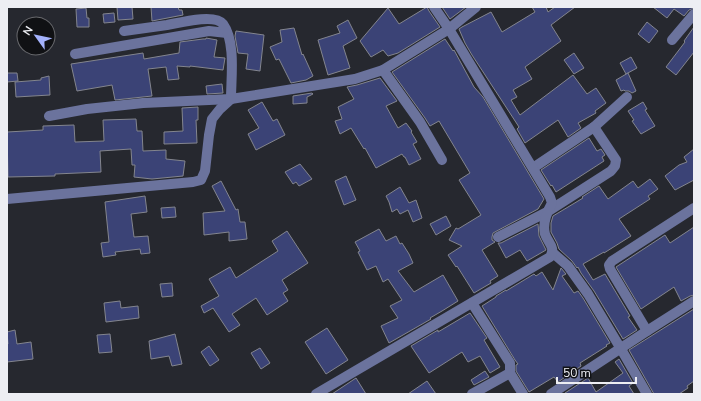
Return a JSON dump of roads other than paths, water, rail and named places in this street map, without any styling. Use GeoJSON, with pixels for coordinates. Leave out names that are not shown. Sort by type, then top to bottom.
{"type":"FeatureCollection","features":[{"type":"Feature","properties":{"kind":"street"},"geometry":{"type":"LineString","coordinates":[[434,7],[449,29],[550,197],[552,203],[547,212],[544,223],[545,234],[552,247],[553,253],[568,266],[578,280],[621,349],[646,394]]}},
{"type":"Feature","properties":{"kind":"street"},"geometry":{"type":"LineString","coordinates":[[49,116],[87,109],[143,103],[231,99],[355,79],[383,70],[449,29],[476,7]]}},
{"type":"Feature","properties":{"kind":"street"},"geometry":{"type":"LineString","coordinates":[[672,40],[694,14]]}},
{"type":"Feature","properties":{"kind":"street"},"geometry":{"type":"LineString","coordinates":[[7,199],[193,182],[201,180],[205,171],[212,119],[231,99],[231,46],[223,25],[218,20],[193,20],[124,31]]}},
{"type":"Feature","properties":{"kind":"street"},"geometry":{"type":"LineString","coordinates":[[75,54],[209,31],[227,33]]}},
{"type":"Feature","properties":{"kind":"street"},"geometry":{"type":"LineString","coordinates":[[383,70],[420,122],[442,160]]}},
{"type":"Feature","properties":{"kind":"street"},"geometry":{"type":"LineString","coordinates":[[533,168],[594,127],[628,97]]}},
{"type":"Feature","properties":{"kind":"street"},"geometry":{"type":"LineString","coordinates":[[498,237],[547,212],[611,171],[615,166],[616,160],[594,127]]}},
{"type":"Feature","properties":{"kind":"street"},"geometry":{"type":"LineString","coordinates":[[647,331],[610,270],[609,265],[612,261],[694,208]]}},
{"type":"Feature","properties":{"kind":"street"},"geometry":{"type":"LineString","coordinates":[[317,394],[550,257],[553,253]]}},
{"type":"Feature","properties":{"kind":"street"},"geometry":{"type":"LineString","coordinates":[[551,394],[694,301]]}},
{"type":"Feature","properties":{"kind":"street"},"geometry":{"type":"LineString","coordinates":[[472,302],[510,364],[510,372],[523,394]]}},
{"type":"Feature","properties":{"kind":"street"},"geometry":{"type":"LineString","coordinates":[[472,394],[510,372]]}}]}
